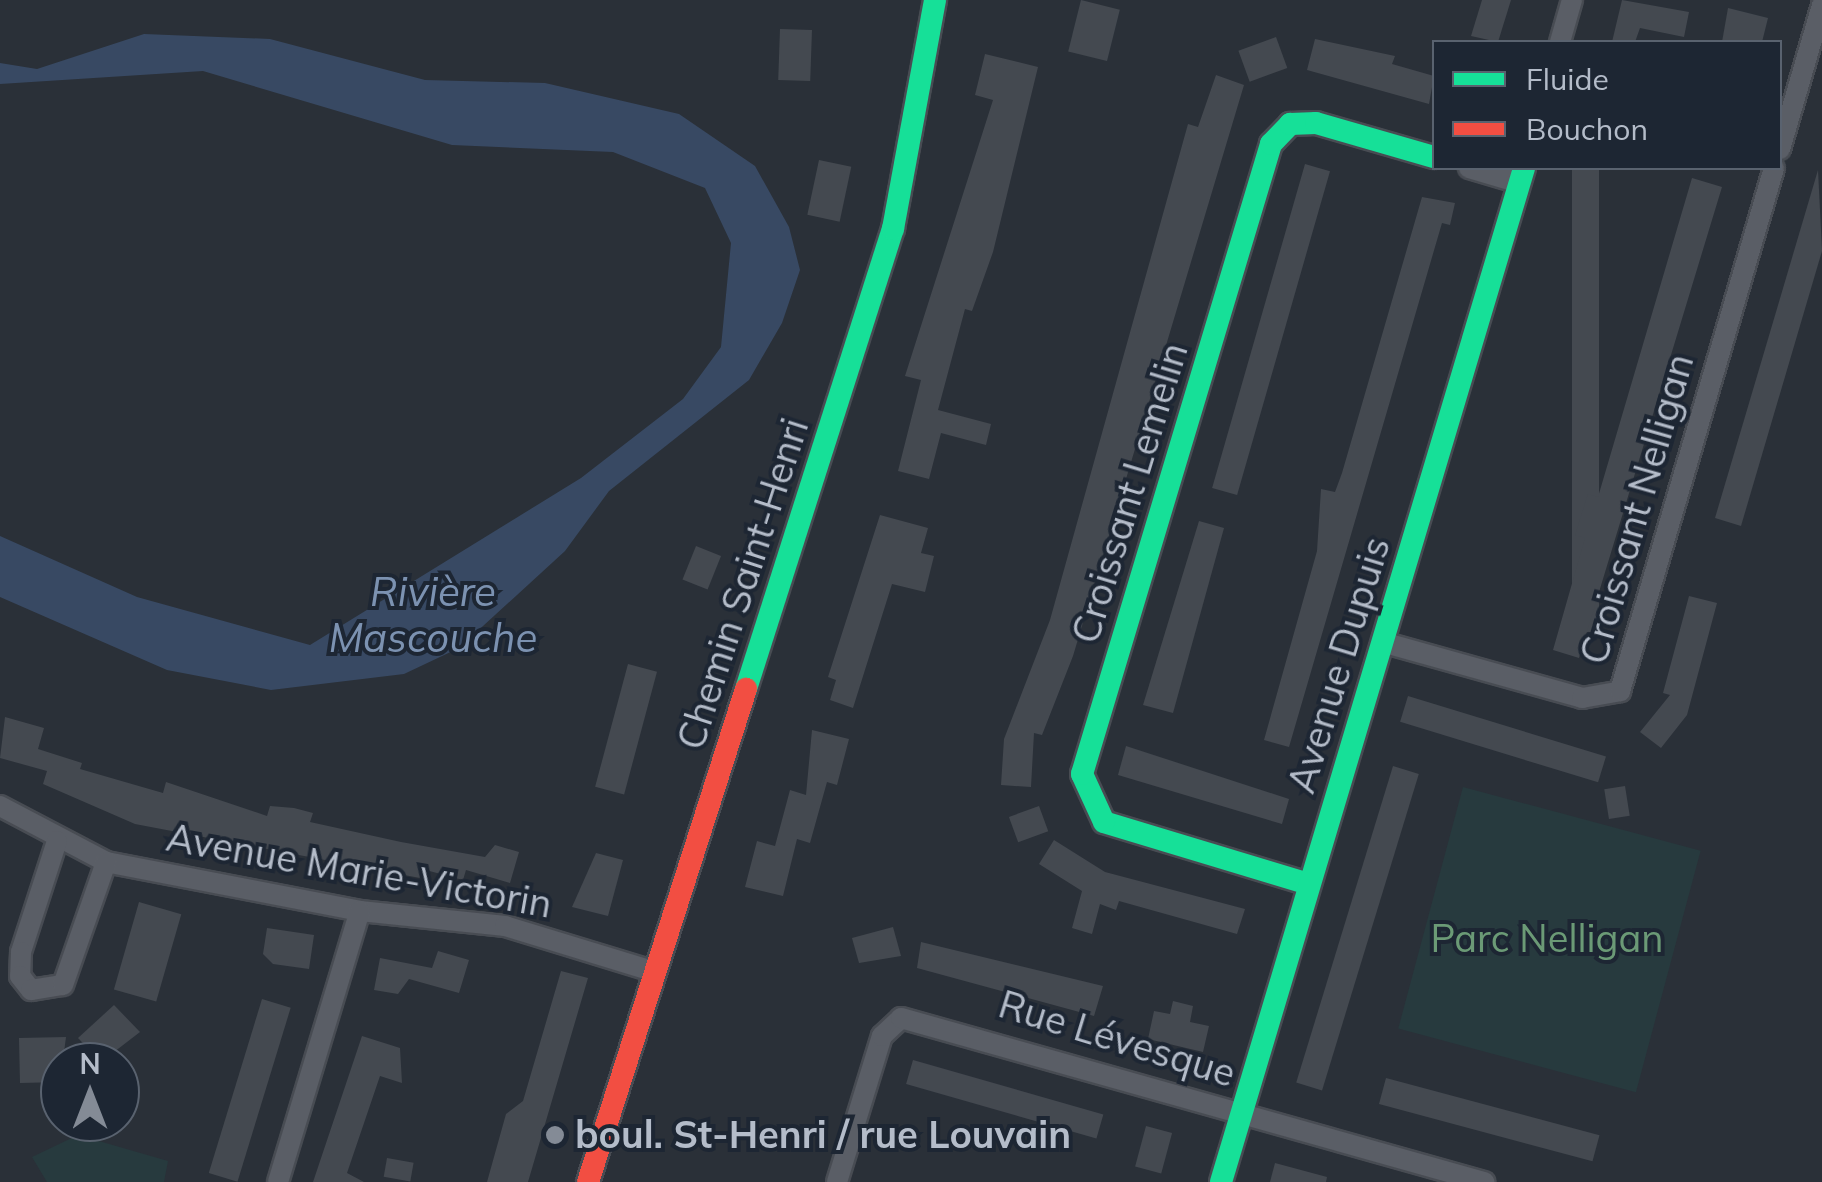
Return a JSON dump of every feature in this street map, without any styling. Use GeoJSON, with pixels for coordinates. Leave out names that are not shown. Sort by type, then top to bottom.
{"type":"FeatureCollection","features":[{"type":"Feature","properties":{"kind":"street","name":"Chemin Saint-Henri"},"geometry":{"type":"LineString","coordinates":[[595,1180],[655,972],[894,229],[935,0]]}},
{"type":"Feature","properties":{"kind":"street"},"geometry":{"type":"LineString","coordinates":[[1561,40],[1572,0]]}},
{"type":"Feature","properties":{"kind":"street"},"geometry":{"type":"LineString","coordinates":[[1782,142],[1822,4]]}},
{"type":"Feature","properties":{"kind":"street","name":"Croissant Lemelin"},"geometry":{"type":"LineString","coordinates":[[1310,884],[1104,822],[1082,774],[1271,144],[1290,124],[1316,123],[1432,157]]}},
{"type":"Feature","properties":{"kind":"street"},"geometry":{"type":"LineString","coordinates":[[1482,170],[1522,176]]}},
{"type":"Feature","properties":{"kind":"street","name":"Croissant Nelligan"},"geometry":{"type":"LineString","coordinates":[[1382,642],[1582,698],[1620,690],[1773,170]]}},
{"type":"Feature","properties":{"kind":"street","name":"Avenue Dupuis"},"geometry":{"type":"LineString","coordinates":[[1221,1182],[1522,176]]}},
{"type":"Feature","properties":{"kind":"street","name":"Avenue Marie-Victorin"},"geometry":{"type":"LineString","coordinates":[[0,806],[56,841],[106,862],[360,910],[504,926],[655,972]]}},
{"type":"Feature","properties":{"kind":"street"},"geometry":{"type":"LineString","coordinates":[[56,841],[21,952],[20,976],[31,990],[63,985],[106,862]]}},
{"type":"Feature","properties":{"kind":"street"},"geometry":{"type":"LineString","coordinates":[[278,1182],[360,910]]}},
{"type":"Feature","properties":{"kind":"street","name":"Rue Lévesque"},"geometry":{"type":"LineString","coordinates":[[838,1182],[882,1036],[901,1018],[1484,1182]]}},
{"type":"Feature","properties":{"kind":"green space","name":"Parc Nelligan"},"geometry":{"type":"Polygon","coordinates":[[[1463,787],[1701,851],[1636,1092],[1398,1028],[1463,787]]]}},
{"type":"Feature","properties":{"kind":"green space"},"geometry":{"type":"Polygon","coordinates":[[[63,1142],[102,1142],[168,1161],[164,1182],[47,1182],[32,1157],[63,1142]]]}},
{"type":"Feature","properties":{"kind":"water","name":"Rivière Mascouche"},"geometry":{"type":"Polygon","coordinates":[[[144,34],[270,39],[425,80],[545,83],[679,114],[755,166],[789,227],[800,270],[782,323],[749,380],[609,491],[565,551],[459,648],[404,674],[271,690],[167,670],[0,597],[0,536],[137,597],[310,645],[581,478],[683,399],[721,347],[731,243],[705,188],[613,152],[452,145],[203,71],[0,84],[0,63],[37,69],[144,34]]]}},
{"type":"Feature","properties":{"kind":"building"},"geometry":{"type":"Polygon","coordinates":[[[1081,0],[1120,10],[1107,61],[1068,51],[1081,0]]]}},
{"type":"Feature","properties":{"kind":"building"},"geometry":{"type":"Polygon","coordinates":[[[1482,0],[1511,0],[1499,40],[1471,36],[1482,0]]]}},
{"type":"Feature","properties":{"kind":"building"},"geometry":{"type":"Polygon","coordinates":[[[1622,0],[1689,12],[1684,37],[1640,28],[1636,40],[1612,40],[1622,0]]]}},
{"type":"Feature","properties":{"kind":"building"},"geometry":{"type":"Polygon","coordinates":[[[1728,8],[1768,18],[1762,40],[1722,40],[1728,8]]]}},
{"type":"Feature","properties":{"kind":"building"},"geometry":{"type":"Polygon","coordinates":[[[780,29],[812,30],[810,81],[778,80],[780,29]]]}},
{"type":"Feature","properties":{"kind":"building"},"geometry":{"type":"Polygon","coordinates":[[[1276,37],[1287,68],[1250,82],[1238,51],[1276,37]]]}},
{"type":"Feature","properties":{"kind":"building"},"geometry":{"type":"Polygon","coordinates":[[[1315,39],[1395,56],[1392,64],[1432,75],[1429,104],[1307,70],[1315,39]]]}},
{"type":"Feature","properties":{"kind":"building"},"geometry":{"type":"Polygon","coordinates":[[[985,54],[1038,67],[993,252],[972,311],[965,309],[938,410],[991,424],[986,445],[941,433],[929,479],[898,471],[921,380],[905,376],[993,100],[975,95],[985,54]]]}},
{"type":"Feature","properties":{"kind":"building"},"geometry":{"type":"Polygon","coordinates":[[[1216,75],[1244,85],[1073,656],[1042,735],[1034,733],[1031,787],[1001,785],[1004,739],[1050,620],[1188,124],[1198,127],[1216,75]]]}},
{"type":"Feature","properties":{"kind":"building"},"geometry":{"type":"Polygon","coordinates":[[[819,160],[851,167],[840,222],[807,215],[819,160]]]}},
{"type":"Feature","properties":{"kind":"building"},"geometry":{"type":"Polygon","coordinates":[[[1305,164],[1330,171],[1237,495],[1212,488],[1305,164]]]}},
{"type":"Feature","properties":{"kind":"building"},"geometry":{"type":"Polygon","coordinates":[[[1572,170],[1599,170],[1599,632],[1572,632],[1572,170]]]}},
{"type":"Feature","properties":{"kind":"building"},"geometry":{"type":"Polygon","coordinates":[[[1818,170],[1822,251],[1741,526],[1715,518],[1818,170]]]}},
{"type":"Feature","properties":{"kind":"building"},"geometry":{"type":"Polygon","coordinates":[[[1692,178],[1722,187],[1579,658],[1553,650],[1585,538],[1575,535],[1588,494],[1598,497],[1692,178]]]}},
{"type":"Feature","properties":{"kind":"building"},"geometry":{"type":"Polygon","coordinates":[[[1422,197],[1455,203],[1450,225],[1442,223],[1289,747],[1264,740],[1317,551],[1321,489],[1335,492],[1342,473],[1422,197]]]}},
{"type":"Feature","properties":{"kind":"building"},"geometry":{"type":"Polygon","coordinates":[[[880,515],[928,528],[921,553],[934,556],[925,592],[892,584],[853,708],[830,700],[836,680],[828,677],[880,515]]]}},
{"type":"Feature","properties":{"kind":"building"},"geometry":{"type":"Polygon","coordinates":[[[1199,521],[1224,528],[1173,713],[1143,705],[1199,521]]]}},
{"type":"Feature","properties":{"kind":"building"},"geometry":{"type":"Polygon","coordinates":[[[696,546],[721,556],[708,589],[683,579],[696,546]]]}},
{"type":"Feature","properties":{"kind":"building"},"geometry":{"type":"Polygon","coordinates":[[[1689,596],[1717,603],[1687,715],[1661,748],[1640,732],[1670,695],[1663,693],[1689,596]]]}},
{"type":"Feature","properties":{"kind":"building"},"geometry":{"type":"Polygon","coordinates":[[[628,664],[657,672],[624,794],[595,787],[628,664]]]}},
{"type":"Feature","properties":{"kind":"building"},"geometry":{"type":"Polygon","coordinates":[[[1408,696],[1606,757],[1598,782],[1400,722],[1408,696]]]}},
{"type":"Feature","properties":{"kind":"building"},"geometry":{"type":"Polygon","coordinates":[[[5,717],[44,728],[38,749],[82,763],[80,769],[163,793],[166,782],[267,816],[270,806],[294,808],[313,813],[310,822],[401,842],[485,857],[495,845],[519,852],[510,883],[466,870],[463,880],[422,869],[420,878],[135,824],[43,784],[47,771],[0,758],[5,717]]]}},
{"type":"Feature","properties":{"kind":"building"},"geometry":{"type":"Polygon","coordinates":[[[812,730],[849,739],[837,785],[827,782],[810,843],[797,839],[783,896],[745,887],[757,841],[775,846],[790,790],[806,795],[812,730]]]}},
{"type":"Feature","properties":{"kind":"building"},"geometry":{"type":"Polygon","coordinates":[[[1126,746],[1289,799],[1282,824],[1118,775],[1126,746]]]}},
{"type":"Feature","properties":{"kind":"building"},"geometry":{"type":"Polygon","coordinates":[[[1393,766],[1419,774],[1322,1090],[1296,1083],[1393,766]]]}},
{"type":"Feature","properties":{"kind":"building"},"geometry":{"type":"Polygon","coordinates":[[[1625,786],[1630,816],[1609,819],[1604,789],[1625,786]]]}},
{"type":"Feature","properties":{"kind":"building"},"geometry":{"type":"Polygon","coordinates":[[[1039,806],[1048,831],[1018,842],[1009,817],[1039,806]]]}},
{"type":"Feature","properties":{"kind":"building"},"geometry":{"type":"Polygon","coordinates":[[[1054,840],[1105,872],[1245,909],[1237,934],[1119,901],[1116,910],[1100,904],[1092,934],[1072,928],[1082,891],[1039,864],[1054,840]]]}},
{"type":"Feature","properties":{"kind":"building"},"geometry":{"type":"Polygon","coordinates":[[[596,853],[623,860],[608,916],[572,907],[596,853]]]}},
{"type":"Feature","properties":{"kind":"building"},"geometry":{"type":"Polygon","coordinates":[[[139,902],[181,914],[156,1002],[114,989],[139,902]]]}},
{"type":"Feature","properties":{"kind":"building"},"geometry":{"type":"Polygon","coordinates":[[[893,927],[901,956],[859,963],[852,938],[893,927]]]}},
{"type":"Feature","properties":{"kind":"building"},"geometry":{"type":"Polygon","coordinates":[[[267,928],[314,935],[309,969],[273,964],[263,954],[267,928]]]}},
{"type":"Feature","properties":{"kind":"building"},"geometry":{"type":"Polygon","coordinates":[[[921,942],[1103,986],[1094,1016],[917,968],[921,942]]]}},
{"type":"Feature","properties":{"kind":"building"},"geometry":{"type":"Polygon","coordinates":[[[438,951],[469,960],[459,993],[409,979],[398,994],[374,990],[380,958],[432,968],[438,951]]]}},
{"type":"Feature","properties":{"kind":"building"},"geometry":{"type":"Polygon","coordinates":[[[561,971],[588,978],[528,1182],[487,1182],[506,1114],[523,1101],[561,971]]]}},
{"type":"Feature","properties":{"kind":"building"},"geometry":{"type":"Polygon","coordinates":[[[262,999],[291,1008],[237,1182],[209,1173],[262,999]]]}},
{"type":"Feature","properties":{"kind":"building"},"geometry":{"type":"Polygon","coordinates":[[[1173,1001],[1193,1006],[1190,1022],[1209,1026],[1203,1052],[1148,1039],[1154,1011],[1170,1014],[1173,1001]]]}},
{"type":"Feature","properties":{"kind":"building"},"geometry":{"type":"Polygon","coordinates":[[[114,1005],[140,1032],[127,1042],[82,1042],[78,1038],[114,1005]]]}},
{"type":"Feature","properties":{"kind":"building"},"geometry":{"type":"Polygon","coordinates":[[[362,1036],[400,1048],[402,1083],[380,1076],[347,1173],[364,1182],[313,1182],[362,1036]]]}},
{"type":"Feature","properties":{"kind":"building"},"geometry":{"type":"Polygon","coordinates":[[[66,1037],[65,1042],[40,1042],[40,1082],[20,1083],[19,1038],[66,1037]]]}},
{"type":"Feature","properties":{"kind":"building"},"geometry":{"type":"Polygon","coordinates":[[[913,1060],[1103,1115],[1096,1139],[906,1084],[913,1060]]]}},
{"type":"Feature","properties":{"kind":"building"},"geometry":{"type":"Polygon","coordinates":[[[1386,1078],[1599,1135],[1592,1161],[1379,1104],[1386,1078]]]}},
{"type":"Feature","properties":{"kind":"building"},"geometry":{"type":"Polygon","coordinates":[[[1146,1126],[1172,1133],[1161,1174],[1135,1167],[1146,1126]]]}},
{"type":"Feature","properties":{"kind":"building"},"geometry":{"type":"Polygon","coordinates":[[[387,1158],[414,1163],[410,1181],[384,1177],[387,1158]]]}},
{"type":"Feature","properties":{"kind":"building"},"geometry":{"type":"Polygon","coordinates":[[[1275,1163],[1327,1177],[1326,1182],[1270,1182],[1275,1163]]]}},
{"type":"Feature","properties":{"kind":"traffic: fast"},"geometry":{"type":"LineString","coordinates":[[746,689],[893,229],[935,0]]}},
{"type":"Feature","properties":{"kind":"traffic: fast"},"geometry":{"type":"LineString","coordinates":[[1309,884],[1104,822],[1082,774],[1271,144],[1290,124],[1316,123],[1432,156]]}},
{"type":"Feature","properties":{"kind":"traffic: fast"},"geometry":{"type":"LineString","coordinates":[[1221,1182],[1523,170]]}},
{"type":"Feature","properties":{"kind":"traffic: jam"},"geometry":{"type":"LineString","coordinates":[[588,1182],[746,689]]}},
{"type":"Feature","properties":{"kind":"place","name":"boul. St-Henri / rue Louvain"},"geometry":{"type":"Point","coordinates":[555,1135]}}]}
